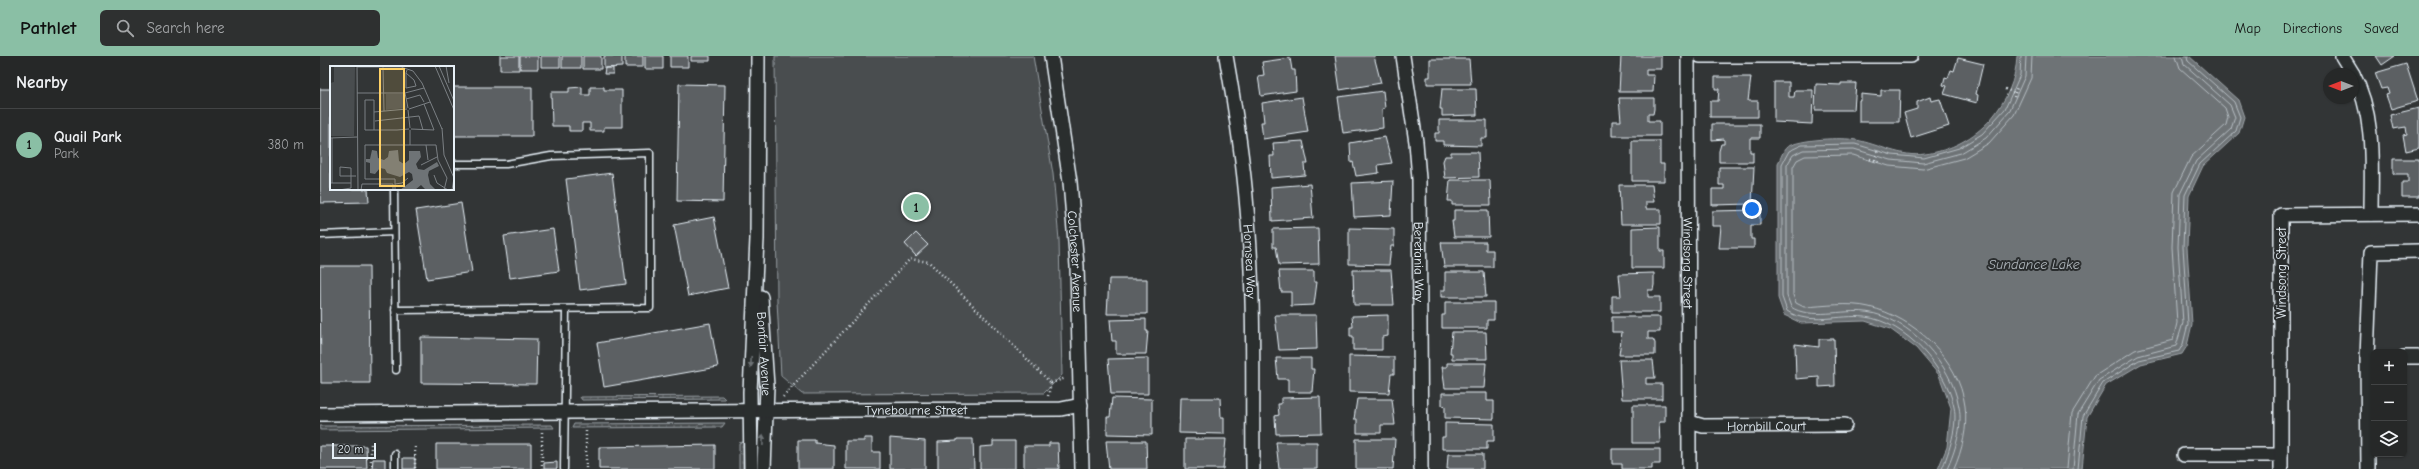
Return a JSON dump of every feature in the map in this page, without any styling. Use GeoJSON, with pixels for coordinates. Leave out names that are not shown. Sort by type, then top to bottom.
{"type":"FeatureCollection","features":[{"type":"Feature","properties":{"kind":"street","name":"Bonfair Avenue"},"geometry":{"type":"LineString","coordinates":[[751,469],[750,412],[757,239],[758,56]]}},
{"type":"Feature","properties":{"kind":"street","name":"Colchester Avenue"},"geometry":{"type":"LineString","coordinates":[[1051,56],[1071,197],[1077,266],[1082,469]]}},
{"type":"Feature","properties":{"kind":"street","name":"Hornsea Way"},"geometry":{"type":"LineString","coordinates":[[1226,56],[1240,140],[1248,210],[1251,280],[1253,469]]}},
{"type":"Feature","properties":{"kind":"street","name":"Beretania Way"},"geometry":{"type":"LineString","coordinates":[[1403,56],[1416,142],[1419,179],[1421,469]]}},
{"type":"Feature","properties":{"kind":"street","name":"Windsong Street"},"geometry":{"type":"LineString","coordinates":[[1688,56],[1689,469]]}},
{"type":"Feature","properties":{"kind":"street"},"geometry":{"type":"LineString","coordinates":[[1700,56],[1911,56]]}},
{"type":"Feature","properties":{"kind":"street"},"geometry":{"type":"LineString","coordinates":[[2342,56],[2349,68]]}},
{"type":"Feature","properties":{"kind":"street"},"geometry":{"type":"LineString","coordinates":[[2359,89],[2366,106],[2370,127],[2371,214]]}},
{"type":"Feature","properties":{"kind":"street","name":"Windsong Street"},"geometry":{"type":"LineString","coordinates":[[2281,469],[2281,215],[2419,214]]}},
{"type":"Feature","properties":{"kind":"street","name":"Bonfair Avenue"},"geometry":{"type":"LineString","coordinates":[[757,239],[767,386],[764,469]]}},
{"type":"Feature","properties":{"kind":"street"},"geometry":{"type":"LineString","coordinates":[[2371,349],[2371,252],[2419,251]]}},
{"type":"Feature","properties":{"kind":"street"},"geometry":{"type":"LineString","coordinates":[[2407,357],[2419,357]]}},
{"type":"Feature","properties":{"kind":"street"},"geometry":{"type":"LineString","coordinates":[[2368,469],[2371,358]]}},
{"type":"Feature","properties":{"kind":"street","name":"Tynebourne Street"},"geometry":{"type":"LineString","coordinates":[[320,414],[564,410],[750,412],[1061,409],[1081,405]]}},
{"type":"Feature","properties":{"kind":"street","name":"Hornbill Court"},"geometry":{"type":"LineString","coordinates":[[1689,422],[1702,426],[1845,425]]}},
{"type":"Feature","properties":{"kind":"street"},"geometry":{"type":"LineString","coordinates":[[2184,455],[2281,455]]}},
{"type":"Feature","properties":{"kind":"lane"},"geometry":{"type":"LineString","coordinates":[[395,310],[650,308],[650,153],[551,156],[506,164],[454,164]]}},
{"type":"Feature","properties":{"kind":"lane"},"geometry":{"type":"LineString","coordinates":[[394,190],[396,370]]}},
{"type":"Feature","properties":{"kind":"lane"},"geometry":{"type":"LineString","coordinates":[[320,234],[394,232]]}},
{"type":"Feature","properties":{"kind":"lane"},"geometry":{"type":"LineString","coordinates":[[564,469],[566,308]]}},
{"type":"Feature","properties":{"kind":"lane"},"geometry":{"type":"LineString","coordinates":[[395,454],[395,469]]}},
{"type":"Feature","properties":{"kind":"path"},"geometry":{"type":"LineString","coordinates":[[2014,97],[2017,87]]}},
{"type":"Feature","properties":{"kind":"path"},"geometry":{"type":"LineString","coordinates":[[2005,90],[2016,92]]}},
{"type":"Feature","properties":{"kind":"path"},"geometry":{"type":"LineString","coordinates":[[1875,160],[1878,150]]}},
{"type":"Feature","properties":{"kind":"path"},"geometry":{"type":"LineString","coordinates":[[1870,159],[1880,162]]}},
{"type":"Feature","properties":{"kind":"path"},"geometry":{"type":"LineString","coordinates":[[783,397],[910,259],[929,262],[1051,383]]}},
{"type":"Feature","properties":{"kind":"path"},"geometry":{"type":"LineString","coordinates":[[1051,383],[1067,378]]}},
{"type":"Feature","properties":{"kind":"path"},"geometry":{"type":"LineString","coordinates":[[1048,396],[1051,383]]}},
{"type":"Feature","properties":{"kind":"path"},"geometry":{"type":"LineString","coordinates":[[586,431],[586,469]]}},
{"type":"Feature","properties":{"kind":"path"},"geometry":{"type":"LineString","coordinates":[[542,432],[542,469]]}},
{"type":"Feature","properties":{"kind":"path"},"geometry":{"type":"LineString","coordinates":[[371,444],[371,469]]}},
{"type":"Feature","properties":{"kind":"path"},"geometry":{"type":"LineString","coordinates":[[415,447],[415,469]]}},
{"type":"Feature","properties":{"kind":"shaded area"},"geometry":{"type":"Polygon","coordinates":[[[775,56],[1033,56],[1053,174],[1059,240],[1062,375],[1044,393],[802,394],[781,376],[777,301],[775,56]]]}},
{"type":"Feature","properties":{"kind":"shaded area"},"geometry":{"type":"Polygon","coordinates":[[[722,396],[725,399],[582,400],[580,397],[722,396]]]}},
{"type":"Feature","properties":{"kind":"shaded area"},"geometry":{"type":"Polygon","coordinates":[[[725,423],[722,427],[572,428],[574,424],[725,423]]]}},
{"type":"Feature","properties":{"kind":"shaded area"},"geometry":{"type":"Polygon","coordinates":[[[552,425],[554,428],[320,430],[320,426],[552,425]]]}},
{"type":"Feature","properties":{"kind":"shaded area"},"geometry":{"type":"Polygon","coordinates":[[[743,442],[743,469],[739,469],[739,443],[743,442]]]}},
{"type":"Feature","properties":{"kind":"water","name":"Sundance Lake"},"geometry":{"type":"Polygon","coordinates":[[[2017,56],[2189,56],[2238,100],[2244,117],[2239,133],[2203,166],[2189,196],[2187,247],[2192,324],[2187,346],[2182,354],[2141,364],[2106,385],[2087,417],[2082,469],[1938,469],[1947,447],[1951,408],[1939,375],[1916,348],[1890,329],[1865,321],[1801,323],[1784,315],[1778,298],[1778,163],[1787,147],[1801,142],[1821,139],[1856,140],[1899,152],[1916,155],[1952,147],[1969,138],[1984,126],[2001,105],[2006,97],[2015,73],[2017,56]]]}},
{"type":"Feature","properties":{"kind":"building"},"geometry":{"type":"Polygon","coordinates":[[[500,56],[519,56],[519,70],[500,70],[500,56]]]}},
{"type":"Feature","properties":{"kind":"building"},"geometry":{"type":"Polygon","coordinates":[[[520,56],[538,56],[538,69],[520,69],[520,56]]]}},
{"type":"Feature","properties":{"kind":"building"},"geometry":{"type":"Polygon","coordinates":[[[541,56],[560,56],[560,67],[541,67],[541,56]]]}},
{"type":"Feature","properties":{"kind":"building"},"geometry":{"type":"Polygon","coordinates":[[[562,56],[581,56],[581,68],[562,68],[562,56]]]}},
{"type":"Feature","properties":{"kind":"building"},"geometry":{"type":"Polygon","coordinates":[[[583,56],[601,56],[601,69],[583,69],[583,56]]]}},
{"type":"Feature","properties":{"kind":"building"},"geometry":{"type":"Polygon","coordinates":[[[604,56],[622,56],[622,67],[604,68],[604,56]]]}},
{"type":"Feature","properties":{"kind":"building"},"geometry":{"type":"Polygon","coordinates":[[[625,56],[643,56],[643,67],[625,67],[625,56]]]}},
{"type":"Feature","properties":{"kind":"building"},"geometry":{"type":"Polygon","coordinates":[[[645,56],[663,56],[663,69],[645,69],[645,56]]]}},
{"type":"Feature","properties":{"kind":"building"},"geometry":{"type":"Polygon","coordinates":[[[670,56],[688,56],[688,67],[670,67],[670,56]]]}},
{"type":"Feature","properties":{"kind":"building"},"geometry":{"type":"Polygon","coordinates":[[[691,56],[710,56],[710,61],[691,61],[691,56]]]}},
{"type":"Feature","properties":{"kind":"building"},"geometry":{"type":"Polygon","coordinates":[[[1335,56],[1374,56],[1381,83],[1340,90],[1335,56]]]}},
{"type":"Feature","properties":{"kind":"building"},"geometry":{"type":"Polygon","coordinates":[[[1621,56],[1661,56],[1661,69],[1646,69],[1646,75],[1654,75],[1653,92],[1619,92],[1621,56]]]}},
{"type":"Feature","properties":{"kind":"building"},"geometry":{"type":"Polygon","coordinates":[[[2376,56],[2395,56],[2382,65],[2376,56]]]}},
{"type":"Feature","properties":{"kind":"building"},"geometry":{"type":"Polygon","coordinates":[[[1290,58],[1292,70],[1295,70],[1296,91],[1261,96],[1258,76],[1264,75],[1262,62],[1290,58]]]}},
{"type":"Feature","properties":{"kind":"building"},"geometry":{"type":"Polygon","coordinates":[[[1958,58],[1983,64],[1976,94],[1978,95],[1977,103],[1944,94],[1947,86],[1943,85],[1945,77],[1948,78],[1951,70],[1954,71],[1958,58]]]}},
{"type":"Feature","properties":{"kind":"building"},"geometry":{"type":"Polygon","coordinates":[[[1430,59],[1469,59],[1471,84],[1427,84],[1427,77],[1430,77],[1430,59]]]}},
{"type":"Feature","properties":{"kind":"building"},"geometry":{"type":"Polygon","coordinates":[[[2406,64],[2418,101],[2391,109],[2386,95],[2389,94],[2387,88],[2381,89],[2375,73],[2406,64]]]}},
{"type":"Feature","properties":{"kind":"building"},"geometry":{"type":"Polygon","coordinates":[[[605,68],[613,68],[613,74],[604,74],[605,68]]]}},
{"type":"Feature","properties":{"kind":"building"},"geometry":{"type":"Polygon","coordinates":[[[1715,77],[1751,77],[1748,101],[1758,101],[1758,117],[1710,117],[1710,101],[1718,101],[1719,89],[1715,89],[1715,77]]]}},
{"type":"Feature","properties":{"kind":"building"},"geometry":{"type":"Polygon","coordinates":[[[1774,82],[1789,82],[1789,97],[1794,97],[1795,90],[1813,90],[1812,124],[1774,122],[1774,82]]]}},
{"type":"Feature","properties":{"kind":"building"},"geometry":{"type":"Polygon","coordinates":[[[1841,83],[1856,83],[1854,110],[1815,110],[1816,84],[1841,85],[1841,83]]]}},
{"type":"Feature","properties":{"kind":"building"},"geometry":{"type":"Polygon","coordinates":[[[679,84],[725,85],[723,202],[677,201],[679,84]]]}},
{"type":"Feature","properties":{"kind":"building"},"geometry":{"type":"Polygon","coordinates":[[[454,87],[532,87],[532,136],[454,136],[454,87]]]}},
{"type":"Feature","properties":{"kind":"building"},"geometry":{"type":"Polygon","coordinates":[[[582,87],[582,95],[590,95],[590,87],[604,87],[604,90],[622,90],[622,127],[604,127],[604,131],[590,131],[590,123],[582,123],[582,131],[569,131],[569,126],[552,126],[551,92],[569,92],[569,88],[582,87]]]}},
{"type":"Feature","properties":{"kind":"building"},"geometry":{"type":"Polygon","coordinates":[[[320,89],[330,89],[330,190],[368,190],[369,202],[320,203],[320,89]]]}},
{"type":"Feature","properties":{"kind":"building"},"geometry":{"type":"Polygon","coordinates":[[[1442,89],[1476,89],[1477,115],[1442,116],[1442,109],[1440,109],[1442,89]]]}},
{"type":"Feature","properties":{"kind":"building"},"geometry":{"type":"Polygon","coordinates":[[[1881,90],[1900,90],[1899,122],[1859,122],[1859,100],[1861,100],[1861,94],[1881,96],[1881,90]]]}},
{"type":"Feature","properties":{"kind":"building"},"geometry":{"type":"Polygon","coordinates":[[[1383,91],[1385,108],[1382,109],[1383,128],[1343,133],[1338,97],[1383,91]]]}},
{"type":"Feature","properties":{"kind":"building"},"geometry":{"type":"Polygon","coordinates":[[[1302,97],[1308,132],[1263,139],[1261,122],[1264,122],[1262,103],[1302,97]]]}},
{"type":"Feature","properties":{"kind":"building"},"geometry":{"type":"Polygon","coordinates":[[[1930,97],[1931,101],[1940,99],[1949,126],[1911,138],[1904,113],[1917,109],[1917,102],[1930,97]]]}},
{"type":"Feature","properties":{"kind":"building"},"geometry":{"type":"Polygon","coordinates":[[[1619,98],[1654,98],[1653,114],[1648,114],[1648,121],[1660,121],[1660,136],[1612,136],[1612,121],[1621,121],[1619,98]]]}},
{"type":"Feature","properties":{"kind":"building"},"geometry":{"type":"Polygon","coordinates":[[[2419,108],[2419,148],[2406,151],[2403,135],[2407,134],[2406,127],[2393,129],[2390,115],[2419,108]]]}},
{"type":"Feature","properties":{"kind":"building"},"geometry":{"type":"Polygon","coordinates":[[[1439,120],[1487,120],[1487,138],[1481,138],[1481,146],[1443,145],[1443,141],[1435,141],[1435,133],[1439,133],[1439,120]]]}},
{"type":"Feature","properties":{"kind":"building"},"geometry":{"type":"Polygon","coordinates":[[[1712,124],[1760,124],[1760,138],[1750,138],[1750,152],[1753,152],[1753,162],[1719,162],[1719,151],[1721,144],[1724,144],[1724,139],[1712,140],[1712,124]]]}},
{"type":"Feature","properties":{"kind":"building"},"geometry":{"type":"Polygon","coordinates":[[[1385,137],[1392,163],[1378,165],[1379,173],[1356,176],[1353,162],[1351,163],[1350,143],[1385,137]]]}},
{"type":"Feature","properties":{"kind":"building"},"geometry":{"type":"Polygon","coordinates":[[[1303,141],[1308,164],[1304,164],[1305,175],[1271,178],[1270,156],[1274,156],[1273,143],[1303,141]]]}},
{"type":"Feature","properties":{"kind":"building"},"geometry":{"type":"Polygon","coordinates":[[[1632,141],[1660,141],[1660,164],[1664,164],[1664,181],[1632,181],[1632,141]]]}},
{"type":"Feature","properties":{"kind":"building"},"geometry":{"type":"Polygon","coordinates":[[[1451,152],[1478,152],[1479,177],[1445,178],[1443,161],[1445,156],[1451,156],[1451,152]]]}},
{"type":"Feature","properties":{"kind":"building"},"geometry":{"type":"Polygon","coordinates":[[[2393,159],[2419,159],[2419,197],[2402,197],[2402,182],[2408,182],[2408,174],[2393,174],[2393,159]]]}},
{"type":"Feature","properties":{"kind":"building"},"geometry":{"type":"Polygon","coordinates":[[[1719,167],[1754,167],[1752,204],[1712,205],[1712,189],[1724,189],[1724,185],[1719,185],[1719,167]]]}},
{"type":"Feature","properties":{"kind":"building"},"geometry":{"type":"Polygon","coordinates":[[[612,173],[626,284],[580,290],[566,179],[612,173]]]}},
{"type":"Feature","properties":{"kind":"building"},"geometry":{"type":"Polygon","coordinates":[[[1450,180],[1490,180],[1491,205],[1452,205],[1452,201],[1448,201],[1450,180]]]}},
{"type":"Feature","properties":{"kind":"building"},"geometry":{"type":"Polygon","coordinates":[[[1393,181],[1391,215],[1354,217],[1352,183],[1393,181]]]}},
{"type":"Feature","properties":{"kind":"building"},"geometry":{"type":"Polygon","coordinates":[[[1310,184],[1313,218],[1272,221],[1271,187],[1310,184]]]}},
{"type":"Feature","properties":{"kind":"building"},"geometry":{"type":"Polygon","coordinates":[[[1619,185],[1652,185],[1654,202],[1646,202],[1646,209],[1661,209],[1661,224],[1621,224],[1619,185]]]}},
{"type":"Feature","properties":{"kind":"building"},"geometry":{"type":"Polygon","coordinates":[[[461,203],[472,272],[427,279],[416,210],[461,203]]]}},
{"type":"Feature","properties":{"kind":"building"},"geometry":{"type":"Polygon","coordinates":[[[1454,210],[1488,210],[1489,237],[1454,237],[1452,221],[1454,221],[1454,210]]]}},
{"type":"Feature","properties":{"kind":"building"},"geometry":{"type":"Polygon","coordinates":[[[1760,210],[1760,225],[1751,225],[1751,239],[1754,239],[1754,248],[1719,248],[1721,226],[1712,226],[1712,211],[1760,210]]]}},
{"type":"Feature","properties":{"kind":"building"},"geometry":{"type":"Polygon","coordinates":[[[714,217],[728,288],[688,296],[674,225],[714,217]]]}},
{"type":"Feature","properties":{"kind":"building"},"geometry":{"type":"Polygon","coordinates":[[[1660,227],[1660,251],[1664,251],[1664,268],[1632,268],[1632,228],[1660,227]]]}},
{"type":"Feature","properties":{"kind":"building"},"geometry":{"type":"Polygon","coordinates":[[[1318,228],[1319,264],[1279,265],[1276,247],[1273,247],[1273,229],[1318,228]]]}},
{"type":"Feature","properties":{"kind":"building"},"geometry":{"type":"Polygon","coordinates":[[[1349,228],[1394,229],[1394,246],[1391,246],[1389,265],[1349,264],[1349,228]]]}},
{"type":"Feature","properties":{"kind":"building"},"geometry":{"type":"Polygon","coordinates":[[[553,229],[559,271],[510,278],[504,236],[553,229]]]}},
{"type":"Feature","properties":{"kind":"building"},"geometry":{"type":"Polygon","coordinates":[[[916,233],[928,245],[916,256],[905,244],[916,233]]]}},
{"type":"Feature","properties":{"kind":"building"},"geometry":{"type":"Polygon","coordinates":[[[1441,242],[1486,242],[1486,250],[1493,250],[1493,267],[1444,267],[1441,242]]]}},
{"type":"Feature","properties":{"kind":"building"},"geometry":{"type":"Polygon","coordinates":[[[320,266],[369,266],[370,383],[321,383],[320,266]]]}},
{"type":"Feature","properties":{"kind":"building"},"geometry":{"type":"Polygon","coordinates":[[[1353,270],[1391,270],[1394,305],[1354,305],[1353,270]]]}},
{"type":"Feature","properties":{"kind":"building"},"geometry":{"type":"Polygon","coordinates":[[[1279,271],[1314,271],[1314,282],[1317,282],[1314,305],[1291,306],[1291,292],[1281,292],[1279,271]]]}},
{"type":"Feature","properties":{"kind":"building"},"geometry":{"type":"Polygon","coordinates":[[[1445,272],[1484,272],[1486,297],[1441,297],[1441,290],[1445,290],[1445,272]]]}},
{"type":"Feature","properties":{"kind":"building"},"geometry":{"type":"Polygon","coordinates":[[[1654,273],[1653,290],[1648,290],[1648,297],[1660,297],[1660,312],[1612,312],[1612,296],[1621,296],[1619,274],[1654,273]]]}},
{"type":"Feature","properties":{"kind":"building"},"geometry":{"type":"Polygon","coordinates":[[[1109,279],[1147,279],[1147,314],[1107,314],[1109,279]]]}},
{"type":"Feature","properties":{"kind":"building"},"geometry":{"type":"Polygon","coordinates":[[[1445,302],[1494,302],[1494,320],[1487,320],[1487,328],[1442,328],[1442,315],[1445,315],[1445,302]]]}},
{"type":"Feature","properties":{"kind":"building"},"geometry":{"type":"Polygon","coordinates":[[[1275,315],[1316,315],[1317,349],[1279,350],[1275,315]]]}},
{"type":"Feature","properties":{"kind":"building"},"geometry":{"type":"Polygon","coordinates":[[[1388,315],[1388,336],[1382,337],[1382,350],[1353,350],[1353,336],[1350,336],[1350,327],[1353,327],[1352,316],[1388,315]]]}},
{"type":"Feature","properties":{"kind":"building"},"geometry":{"type":"Polygon","coordinates":[[[1612,317],[1660,317],[1660,332],[1648,332],[1648,339],[1653,339],[1655,343],[1655,355],[1619,355],[1622,332],[1612,332],[1612,317]]]}},
{"type":"Feature","properties":{"kind":"building"},"geometry":{"type":"Polygon","coordinates":[[[1146,319],[1146,331],[1148,331],[1146,354],[1116,354],[1116,341],[1112,341],[1110,320],[1146,319]]]}},
{"type":"Feature","properties":{"kind":"building"},"geometry":{"type":"Polygon","coordinates":[[[710,323],[718,367],[604,387],[597,343],[710,323]]]}},
{"type":"Feature","properties":{"kind":"building"},"geometry":{"type":"Polygon","coordinates":[[[1452,332],[1486,332],[1487,359],[1452,359],[1452,353],[1450,353],[1452,332]]]}},
{"type":"Feature","properties":{"kind":"building"},"geometry":{"type":"Polygon","coordinates":[[[421,337],[537,339],[536,384],[421,383],[421,337]]]}},
{"type":"Feature","properties":{"kind":"building"},"geometry":{"type":"Polygon","coordinates":[[[1819,339],[1834,339],[1835,386],[1819,387],[1819,377],[1796,379],[1795,344],[1819,347],[1819,339]]]}},
{"type":"Feature","properties":{"kind":"building"},"geometry":{"type":"Polygon","coordinates":[[[1349,356],[1394,357],[1394,374],[1391,374],[1389,393],[1349,392],[1349,356]]]}},
{"type":"Feature","properties":{"kind":"building"},"geometry":{"type":"Polygon","coordinates":[[[1148,358],[1148,394],[1111,394],[1108,359],[1148,358]]]}},
{"type":"Feature","properties":{"kind":"building"},"geometry":{"type":"Polygon","coordinates":[[[1276,358],[1311,358],[1311,369],[1314,369],[1312,392],[1288,392],[1288,379],[1278,379],[1276,358]]]}},
{"type":"Feature","properties":{"kind":"building"},"geometry":{"type":"Polygon","coordinates":[[[1619,360],[1653,360],[1655,378],[1646,378],[1646,384],[1662,384],[1662,399],[1622,399],[1619,360]]]}},
{"type":"Feature","properties":{"kind":"building"},"geometry":{"type":"Polygon","coordinates":[[[1447,363],[1486,363],[1484,388],[1445,388],[1442,367],[1447,367],[1447,363]]]}},
{"type":"Feature","properties":{"kind":"building"},"geometry":{"type":"Polygon","coordinates":[[[1442,393],[1487,393],[1487,401],[1494,401],[1494,419],[1445,418],[1445,406],[1442,405],[1442,393]]]}},
{"type":"Feature","properties":{"kind":"building"},"geometry":{"type":"Polygon","coordinates":[[[1320,397],[1321,433],[1276,434],[1275,416],[1279,415],[1278,404],[1281,404],[1281,398],[1320,397]]]}},
{"type":"Feature","properties":{"kind":"building"},"geometry":{"type":"Polygon","coordinates":[[[1112,398],[1152,399],[1152,435],[1107,434],[1107,417],[1110,417],[1112,398]]]}},
{"type":"Feature","properties":{"kind":"building"},"geometry":{"type":"Polygon","coordinates":[[[1180,398],[1220,398],[1221,417],[1224,417],[1224,434],[1179,433],[1180,398]]]}},
{"type":"Feature","properties":{"kind":"building"},"geometry":{"type":"Polygon","coordinates":[[[1357,399],[1392,399],[1395,425],[1381,425],[1381,433],[1357,433],[1357,419],[1354,419],[1357,399]]]}},
{"type":"Feature","properties":{"kind":"building"},"geometry":{"type":"Polygon","coordinates":[[[1633,405],[1665,405],[1665,422],[1659,422],[1660,443],[1633,443],[1633,405]]]}},
{"type":"Feature","properties":{"kind":"building"},"geometry":{"type":"Polygon","coordinates":[[[1445,423],[1494,424],[1494,441],[1487,441],[1487,449],[1442,449],[1442,437],[1445,437],[1445,423]]]}},
{"type":"Feature","properties":{"kind":"building"},"geometry":{"type":"Polygon","coordinates":[[[864,438],[872,438],[872,452],[880,452],[880,469],[846,469],[846,441],[864,441],[864,438]]]}},
{"type":"Feature","properties":{"kind":"building"},"geometry":{"type":"Polygon","coordinates":[[[890,438],[925,441],[925,469],[890,469],[890,438]]]}},
{"type":"Feature","properties":{"kind":"building"},"geometry":{"type":"Polygon","coordinates":[[[957,439],[973,439],[974,469],[938,469],[938,442],[957,441],[957,439]]]}},
{"type":"Feature","properties":{"kind":"building"},"geometry":{"type":"Polygon","coordinates":[[[1185,439],[1226,439],[1223,469],[1185,469],[1185,439]]]}},
{"type":"Feature","properties":{"kind":"building"},"geometry":{"type":"Polygon","coordinates":[[[1356,439],[1395,439],[1393,469],[1356,469],[1356,439]]]}},
{"type":"Feature","properties":{"kind":"building"},"geometry":{"type":"Polygon","coordinates":[[[798,440],[815,440],[815,443],[834,445],[834,469],[798,469],[798,440]]]}},
{"type":"Feature","properties":{"kind":"building"},"geometry":{"type":"Polygon","coordinates":[[[993,441],[1015,441],[1015,469],[980,469],[980,447],[993,446],[993,441]]]}},
{"type":"Feature","properties":{"kind":"building"},"geometry":{"type":"Polygon","coordinates":[[[1106,441],[1146,441],[1147,469],[1109,469],[1106,441]]]}},
{"type":"Feature","properties":{"kind":"building"},"geometry":{"type":"Polygon","coordinates":[[[1276,442],[1317,442],[1317,469],[1279,469],[1276,442]]]}},
{"type":"Feature","properties":{"kind":"building"},"geometry":{"type":"Polygon","coordinates":[[[1049,443],[1058,443],[1059,469],[1024,469],[1024,446],[1049,446],[1049,443]]]}},
{"type":"Feature","properties":{"kind":"building"},"geometry":{"type":"Polygon","coordinates":[[[436,444],[531,444],[531,469],[436,469],[436,444]]]}},
{"type":"Feature","properties":{"kind":"building"},"geometry":{"type":"Polygon","coordinates":[[[715,445],[715,469],[599,469],[599,447],[715,445]]]}},
{"type":"Feature","properties":{"kind":"building"},"geometry":{"type":"Polygon","coordinates":[[[320,446],[366,446],[367,469],[320,469],[320,446]]]}},
{"type":"Feature","properties":{"kind":"building"},"geometry":{"type":"Polygon","coordinates":[[[1612,449],[1660,449],[1660,464],[1652,464],[1652,469],[1622,469],[1622,464],[1612,464],[1612,449]]]}},
{"type":"Feature","properties":{"kind":"building"},"geometry":{"type":"Polygon","coordinates":[[[1448,454],[1483,454],[1483,469],[1447,469],[1448,454]]]}},
{"type":"Feature","properties":{"kind":"building"},"geometry":{"type":"Polygon","coordinates":[[[403,458],[415,458],[415,469],[403,469],[403,458]]]}},
{"type":"Feature","properties":{"kind":"building"},"geometry":{"type":"Polygon","coordinates":[[[373,459],[385,459],[385,469],[372,469],[373,459]]]}},
{"type":"Feature","properties":{"kind":"building"},"geometry":{"type":"Polygon","coordinates":[[[557,462],[557,469],[544,469],[544,463],[557,462]]]}},
{"type":"Feature","properties":{"kind":"place","name":"Quail Park"},"geometry":{"type":"Point","coordinates":[916,207]}}]}
